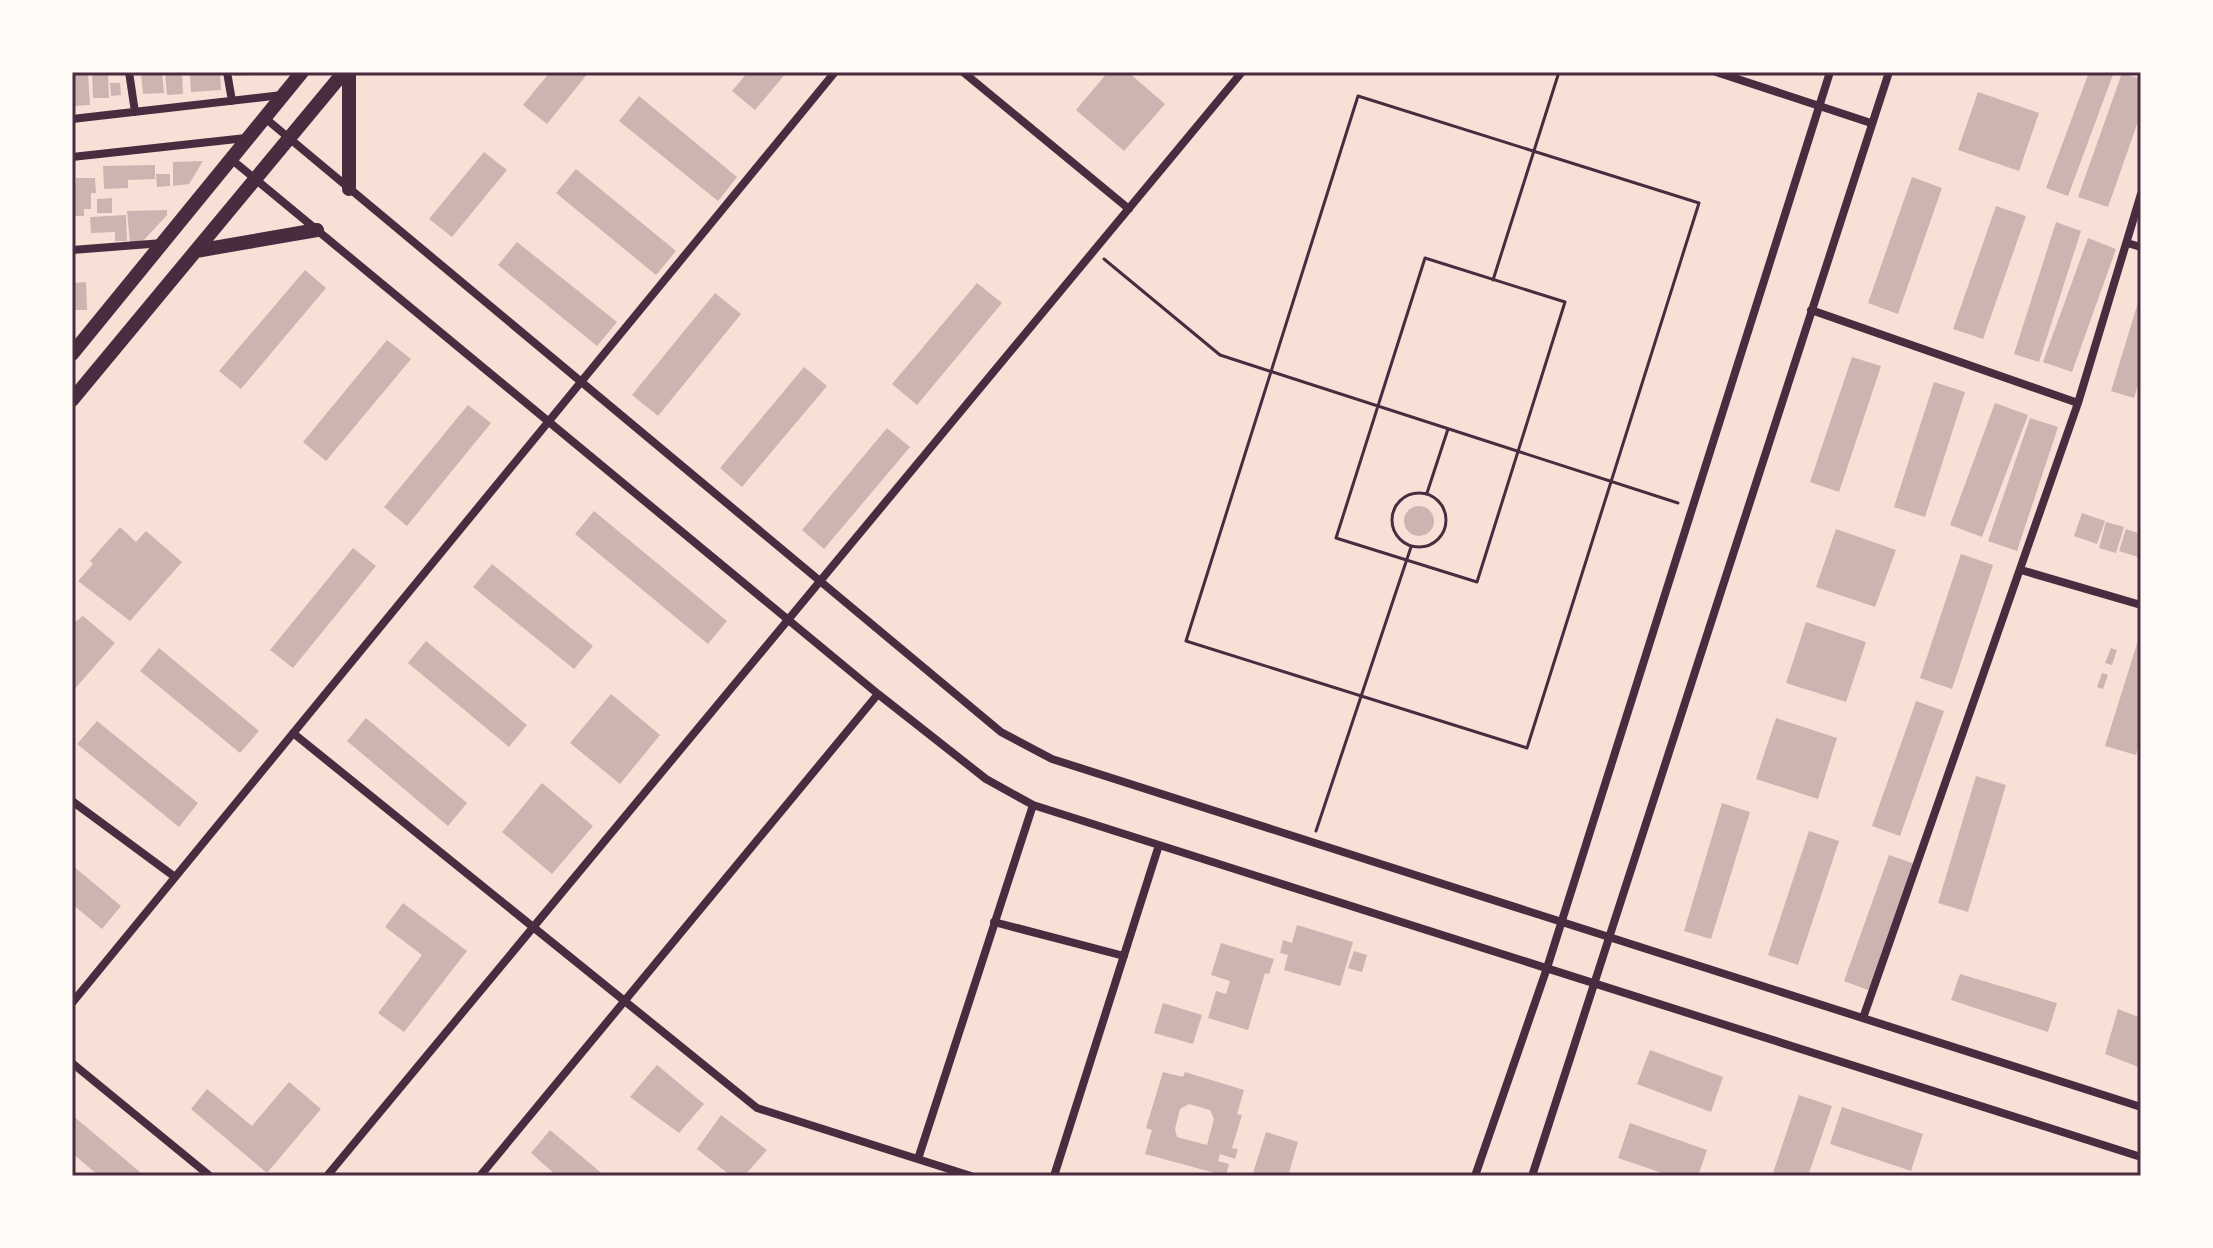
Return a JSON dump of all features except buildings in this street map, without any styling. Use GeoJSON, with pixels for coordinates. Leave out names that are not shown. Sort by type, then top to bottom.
{"type":"FeatureCollection","features":[{"type":"Feature","properties":{"kind":"main road"},"geometry":{"type":"LineString","coordinates":[[72,400],[346,72]]}},
{"type":"Feature","properties":{"kind":"main road"},"geometry":{"type":"LineString","coordinates":[[346,72],[349,189]]}},
{"type":"Feature","properties":{"kind":"main road"},"geometry":{"type":"LineString","coordinates":[[72,354],[296,76]]}},
{"type":"Feature","properties":{"kind":"main road"},"geometry":{"type":"LineString","coordinates":[[196,251],[317,230]]}},
{"type":"Feature","properties":{"kind":"street"},"geometry":{"type":"LineString","coordinates":[[129,72],[135,112]]}},
{"type":"Feature","properties":{"kind":"street"},"geometry":{"type":"LineString","coordinates":[[227,72],[232,101]]}},
{"type":"Feature","properties":{"kind":"street"},"geometry":{"type":"LineString","coordinates":[[72,1003],[835,72]]}},
{"type":"Feature","properties":{"kind":"street"},"geometry":{"type":"LineString","coordinates":[[963,72],[1129,209]]}},
{"type":"Feature","properties":{"kind":"street"},"geometry":{"type":"LineString","coordinates":[[327,1176],[817,580],[1242,72]]}},
{"type":"Feature","properties":{"kind":"street"},"geometry":{"type":"LineString","coordinates":[[1716,72],[1871,123]]}},
{"type":"Feature","properties":{"kind":"street"},"geometry":{"type":"LineString","coordinates":[[1475,1176],[1547,968],[1830,72]]}},
{"type":"Feature","properties":{"kind":"street"},"geometry":{"type":"LineString","coordinates":[[1532,1176],[1889,72]]}},
{"type":"Feature","properties":{"kind":"street"},"geometry":{"type":"LineString","coordinates":[[72,119],[283,95]]}},
{"type":"Feature","properties":{"kind":"street"},"geometry":{"type":"LineString","coordinates":[[265,118],[1001,732],[1039,752],[1312,842],[2141,1107]]}},
{"type":"Feature","properties":{"kind":"street"},"geometry":{"type":"LineString","coordinates":[[72,157],[248,138]]}},
{"type":"Feature","properties":{"kind":"street"},"geometry":{"type":"LineString","coordinates":[[231,159],[878,694],[986,779],[1033,805],[2141,1157]]}},
{"type":"Feature","properties":{"kind":"street"},"geometry":{"type":"LineString","coordinates":[[1863,1018],[2078,403],[2141,194]]}},
{"type":"Feature","properties":{"kind":"street"},"geometry":{"type":"LineString","coordinates":[[72,250],[163,243]]}},
{"type":"Feature","properties":{"kind":"street"},"geometry":{"type":"LineString","coordinates":[[2127,243],[2141,247]]}},
{"type":"Feature","properties":{"kind":"street"},"geometry":{"type":"LineString","coordinates":[[1811,310],[2078,403]]}},
{"type":"Feature","properties":{"kind":"street"},"geometry":{"type":"LineString","coordinates":[[2021,570],[2141,605]]}},
{"type":"Feature","properties":{"kind":"street"},"geometry":{"type":"LineString","coordinates":[[480,1176],[878,694]]}},
{"type":"Feature","properties":{"kind":"street"},"geometry":{"type":"LineString","coordinates":[[293,733],[757,1108],[956,1174],[971,1176]]}},
{"type":"Feature","properties":{"kind":"street"},"geometry":{"type":"LineString","coordinates":[[72,801],[175,877]]}},
{"type":"Feature","properties":{"kind":"street"},"geometry":{"type":"LineString","coordinates":[[918,1159],[1033,805]]}},
{"type":"Feature","properties":{"kind":"street"},"geometry":{"type":"LineString","coordinates":[[1054,1176],[1159,845]]}},
{"type":"Feature","properties":{"kind":"street"},"geometry":{"type":"LineString","coordinates":[[994,922],[1124,956]]}},
{"type":"Feature","properties":{"kind":"street"},"geometry":{"type":"LineString","coordinates":[[72,1063],[210,1176]]}},
{"type":"Feature","properties":{"kind":"path"},"geometry":{"type":"LineString","coordinates":[[1493,280],[1559,72]]}},
{"type":"Feature","properties":{"kind":"path"},"geometry":{"type":"LineString","coordinates":[[1358,96],[1699,203],[1527,748],[1186,641],[1271,372],[1358,96]]}},
{"type":"Feature","properties":{"kind":"path"},"geometry":{"type":"LineString","coordinates":[[1095,251],[1220,355],[1691,507]]}},
{"type":"Feature","properties":{"kind":"path"},"geometry":{"type":"LineString","coordinates":[[1425,258],[1565,302],[1477,582],[1336,538],[1378,406],[1425,258]]}},
{"type":"Feature","properties":{"kind":"path"},"geometry":{"type":"LineString","coordinates":[[1427,493],[1448,429]]}},
{"type":"Feature","properties":{"kind":"path"},"geometry":{"type":"LineString","coordinates":[[1427,493],[1444,507],[1446,528],[1432,544],[1411,547],[1394,533],[1392,512],[1406,495],[1427,493]]}},
{"type":"Feature","properties":{"kind":"path"},"geometry":{"type":"LineString","coordinates":[[1312,842],[1411,547]]}}]}
